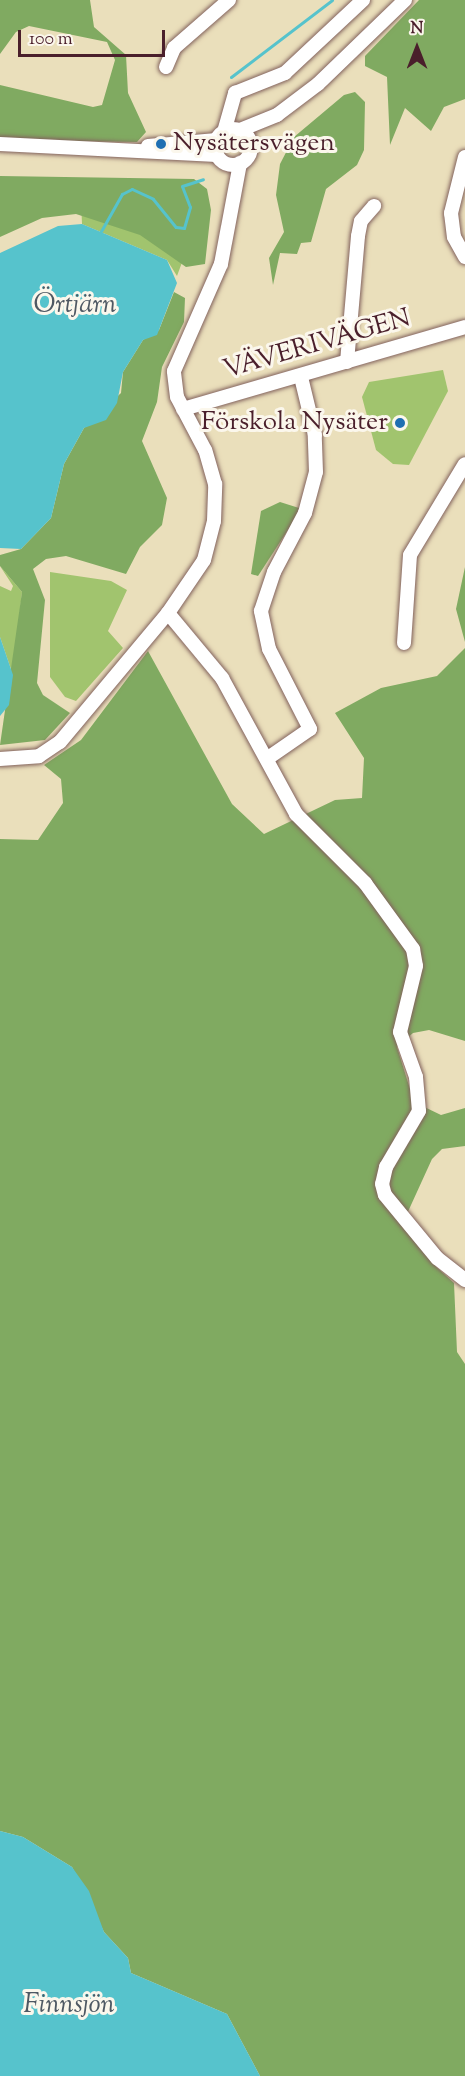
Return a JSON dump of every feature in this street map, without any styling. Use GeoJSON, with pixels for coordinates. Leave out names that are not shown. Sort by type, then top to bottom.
{"type":"FeatureCollection","features":[{"type":"Feature","properties":{"kind":"street"},"geometry":{"type":"LineString","coordinates":[[166,67],[174,48],[229,0]]}},
{"type":"Feature","properties":{"kind":"street"},"geometry":{"type":"LineString","coordinates":[[0,759],[50,750],[168,613],[204,560],[214,521],[212,469],[183,409],[174,371],[221,264],[234,186],[228,160],[227,111],[235,93],[285,74],[363,0]]}},
{"type":"Feature","properties":{"kind":"street"},"geometry":{"type":"LineString","coordinates":[[0,144],[131,150],[228,160],[251,145],[277,115],[405,0]]}},
{"type":"Feature","properties":{"kind":"street"},"geometry":{"type":"LineString","coordinates":[[131,150],[229,133],[277,115]]}},
{"type":"Feature","properties":{"kind":"street"},"geometry":{"type":"LineString","coordinates":[[229,133],[251,145]]}},
{"type":"Feature","properties":{"kind":"street"},"geometry":{"type":"LineString","coordinates":[[465,157],[454,186],[451,220],[465,257]]}},
{"type":"Feature","properties":{"kind":"street"},"geometry":{"type":"LineString","coordinates":[[347,362],[358,236],[361,221],[374,206]]}},
{"type":"Feature","properties":{"kind":"street","name":"VÄVERIVÄGEN"},"geometry":{"type":"LineString","coordinates":[[183,409],[300,377],[465,327]]}},
{"type":"Feature","properties":{"kind":"street"},"geometry":{"type":"LineString","coordinates":[[268,758],[310,729],[269,649],[261,611],[314,484],[315,435],[300,377]]}},
{"type":"Feature","properties":{"kind":"street"},"geometry":{"type":"LineString","coordinates":[[404,643],[410,555],[465,464]]}},
{"type":"Feature","properties":{"kind":"street"},"geometry":{"type":"LineString","coordinates":[[168,613],[210,658],[268,758],[296,814],[365,883],[413,949],[416,966],[400,1032],[416,1077],[419,1111],[386,1167],[382,1184],[391,1203],[437,1258],[465,1280]]}},
{"type":"Feature","properties":{"kind":"green space"},"geometry":{"type":"Polygon","coordinates":[[[0,0],[90,0],[94,27],[126,55],[128,93],[146,132],[137,142],[0,140],[0,85],[93,107],[102,105],[115,60],[107,42],[29,26],[16,32],[0,54],[0,0]]]}},
{"type":"Feature","properties":{"kind":"green space"},"geometry":{"type":"Polygon","coordinates":[[[419,0],[465,0],[465,99],[444,107],[431,131],[405,108],[390,145],[387,77],[365,66],[365,56],[419,0]]]}},
{"type":"Feature","properties":{"kind":"green space"},"geometry":{"type":"Polygon","coordinates":[[[355,92],[365,102],[364,150],[357,165],[326,189],[311,242],[301,243],[297,254],[280,253],[273,285],[269,258],[284,232],[276,195],[280,164],[294,137],[344,95],[355,92]]]}},
{"type":"Feature","properties":{"kind":"green space"},"geometry":{"type":"Polygon","coordinates":[[[0,176],[194,179],[207,189],[211,210],[205,264],[186,267],[140,235],[76,214],[42,218],[0,237],[0,176]]]}},
{"type":"Feature","properties":{"kind":"green space"},"geometry":{"type":"Polygon","coordinates":[[[81,201],[202,208],[177,276],[167,260],[82,224],[81,201]]]}},
{"type":"Feature","properties":{"kind":"green space"},"geometry":{"type":"Polygon","coordinates":[[[174,292],[185,298],[184,322],[162,367],[157,402],[142,441],[167,498],[162,525],[140,547],[126,574],[66,556],[46,559],[33,569],[45,600],[37,683],[43,695],[70,713],[45,740],[0,745],[22,592],[0,566],[0,555],[21,549],[51,518],[64,464],[84,428],[121,393],[123,372],[143,340],[159,330],[174,292]]]}},
{"type":"Feature","properties":{"kind":"green space","name":"Förskola Nysäter"},"geometry":{"type":"Polygon","coordinates":[[[443,370],[448,391],[409,465],[393,464],[376,450],[362,397],[369,382],[443,370]]]}},
{"type":"Feature","properties":{"kind":"green space"},"geometry":{"type":"Polygon","coordinates":[[[280,502],[299,508],[297,516],[258,576],[251,574],[261,511],[280,502]]]}},
{"type":"Feature","properties":{"kind":"green space"},"geometry":{"type":"Polygon","coordinates":[[[0,566],[22,592],[13,675],[0,637],[0,586],[11,591],[13,586],[0,566]]]}},
{"type":"Feature","properties":{"kind":"green space"},"geometry":{"type":"Polygon","coordinates":[[[465,567],[465,642],[456,609],[465,567]]]}},
{"type":"Feature","properties":{"kind":"green space"},"geometry":{"type":"Polygon","coordinates":[[[50,572],[111,581],[127,590],[108,631],[123,648],[76,701],[65,697],[50,677],[50,572]]]}},
{"type":"Feature","properties":{"kind":"green space"},"geometry":{"type":"Polygon","coordinates":[[[465,648],[465,1041],[429,1030],[413,1033],[397,1047],[414,1102],[441,1115],[465,1108],[465,1146],[442,1149],[432,1159],[406,1216],[432,1263],[454,1283],[457,1352],[465,1364],[465,2076],[260,2076],[227,2014],[131,1973],[128,1958],[104,1932],[72,1867],[23,1837],[0,1831],[0,839],[38,840],[63,803],[61,779],[44,765],[81,740],[148,651],[232,804],[264,834],[335,800],[362,798],[364,758],[335,713],[381,688],[437,676],[465,648]]]}},
{"type":"Feature","properties":{"kind":"water","name":"Örtjärn"},"geometry":{"type":"Polygon","coordinates":[[[82,224],[167,260],[177,283],[157,335],[143,340],[123,372],[117,403],[106,420],[84,428],[64,464],[51,518],[21,549],[0,548],[0,253],[58,226],[82,224]]]}},
{"type":"Feature","properties":{"kind":"water"},"geometry":{"type":"Polygon","coordinates":[[[0,637],[13,675],[9,705],[0,716],[0,637]]]}},
{"type":"Feature","properties":{"kind":"water","name":"Finnsjön"},"geometry":{"type":"Polygon","coordinates":[[[0,1831],[23,1837],[72,1867],[89,1891],[104,1932],[128,1958],[131,1973],[227,2014],[260,2076],[0,2076],[0,1831]]]}},
{"type":"Feature","properties":{"kind":"waterway"},"geometry":{"type":"LineString","coordinates":[[231,77],[332,0]]}},
{"type":"Feature","properties":{"kind":"waterway"},"geometry":{"type":"LineString","coordinates":[[100,233],[122,194],[132,189],[153,199],[176,227],[184,228],[190,207],[182,186],[203,179]]}},
{"type":"Feature","properties":{"kind":"place","name":"Nysätersvägen"},"geometry":{"type":"Point","coordinates":[161,144]}},
{"type":"Feature","properties":{"kind":"place","name":"Förskola Nysäter"},"geometry":{"type":"Point","coordinates":[400,423]}}]}
